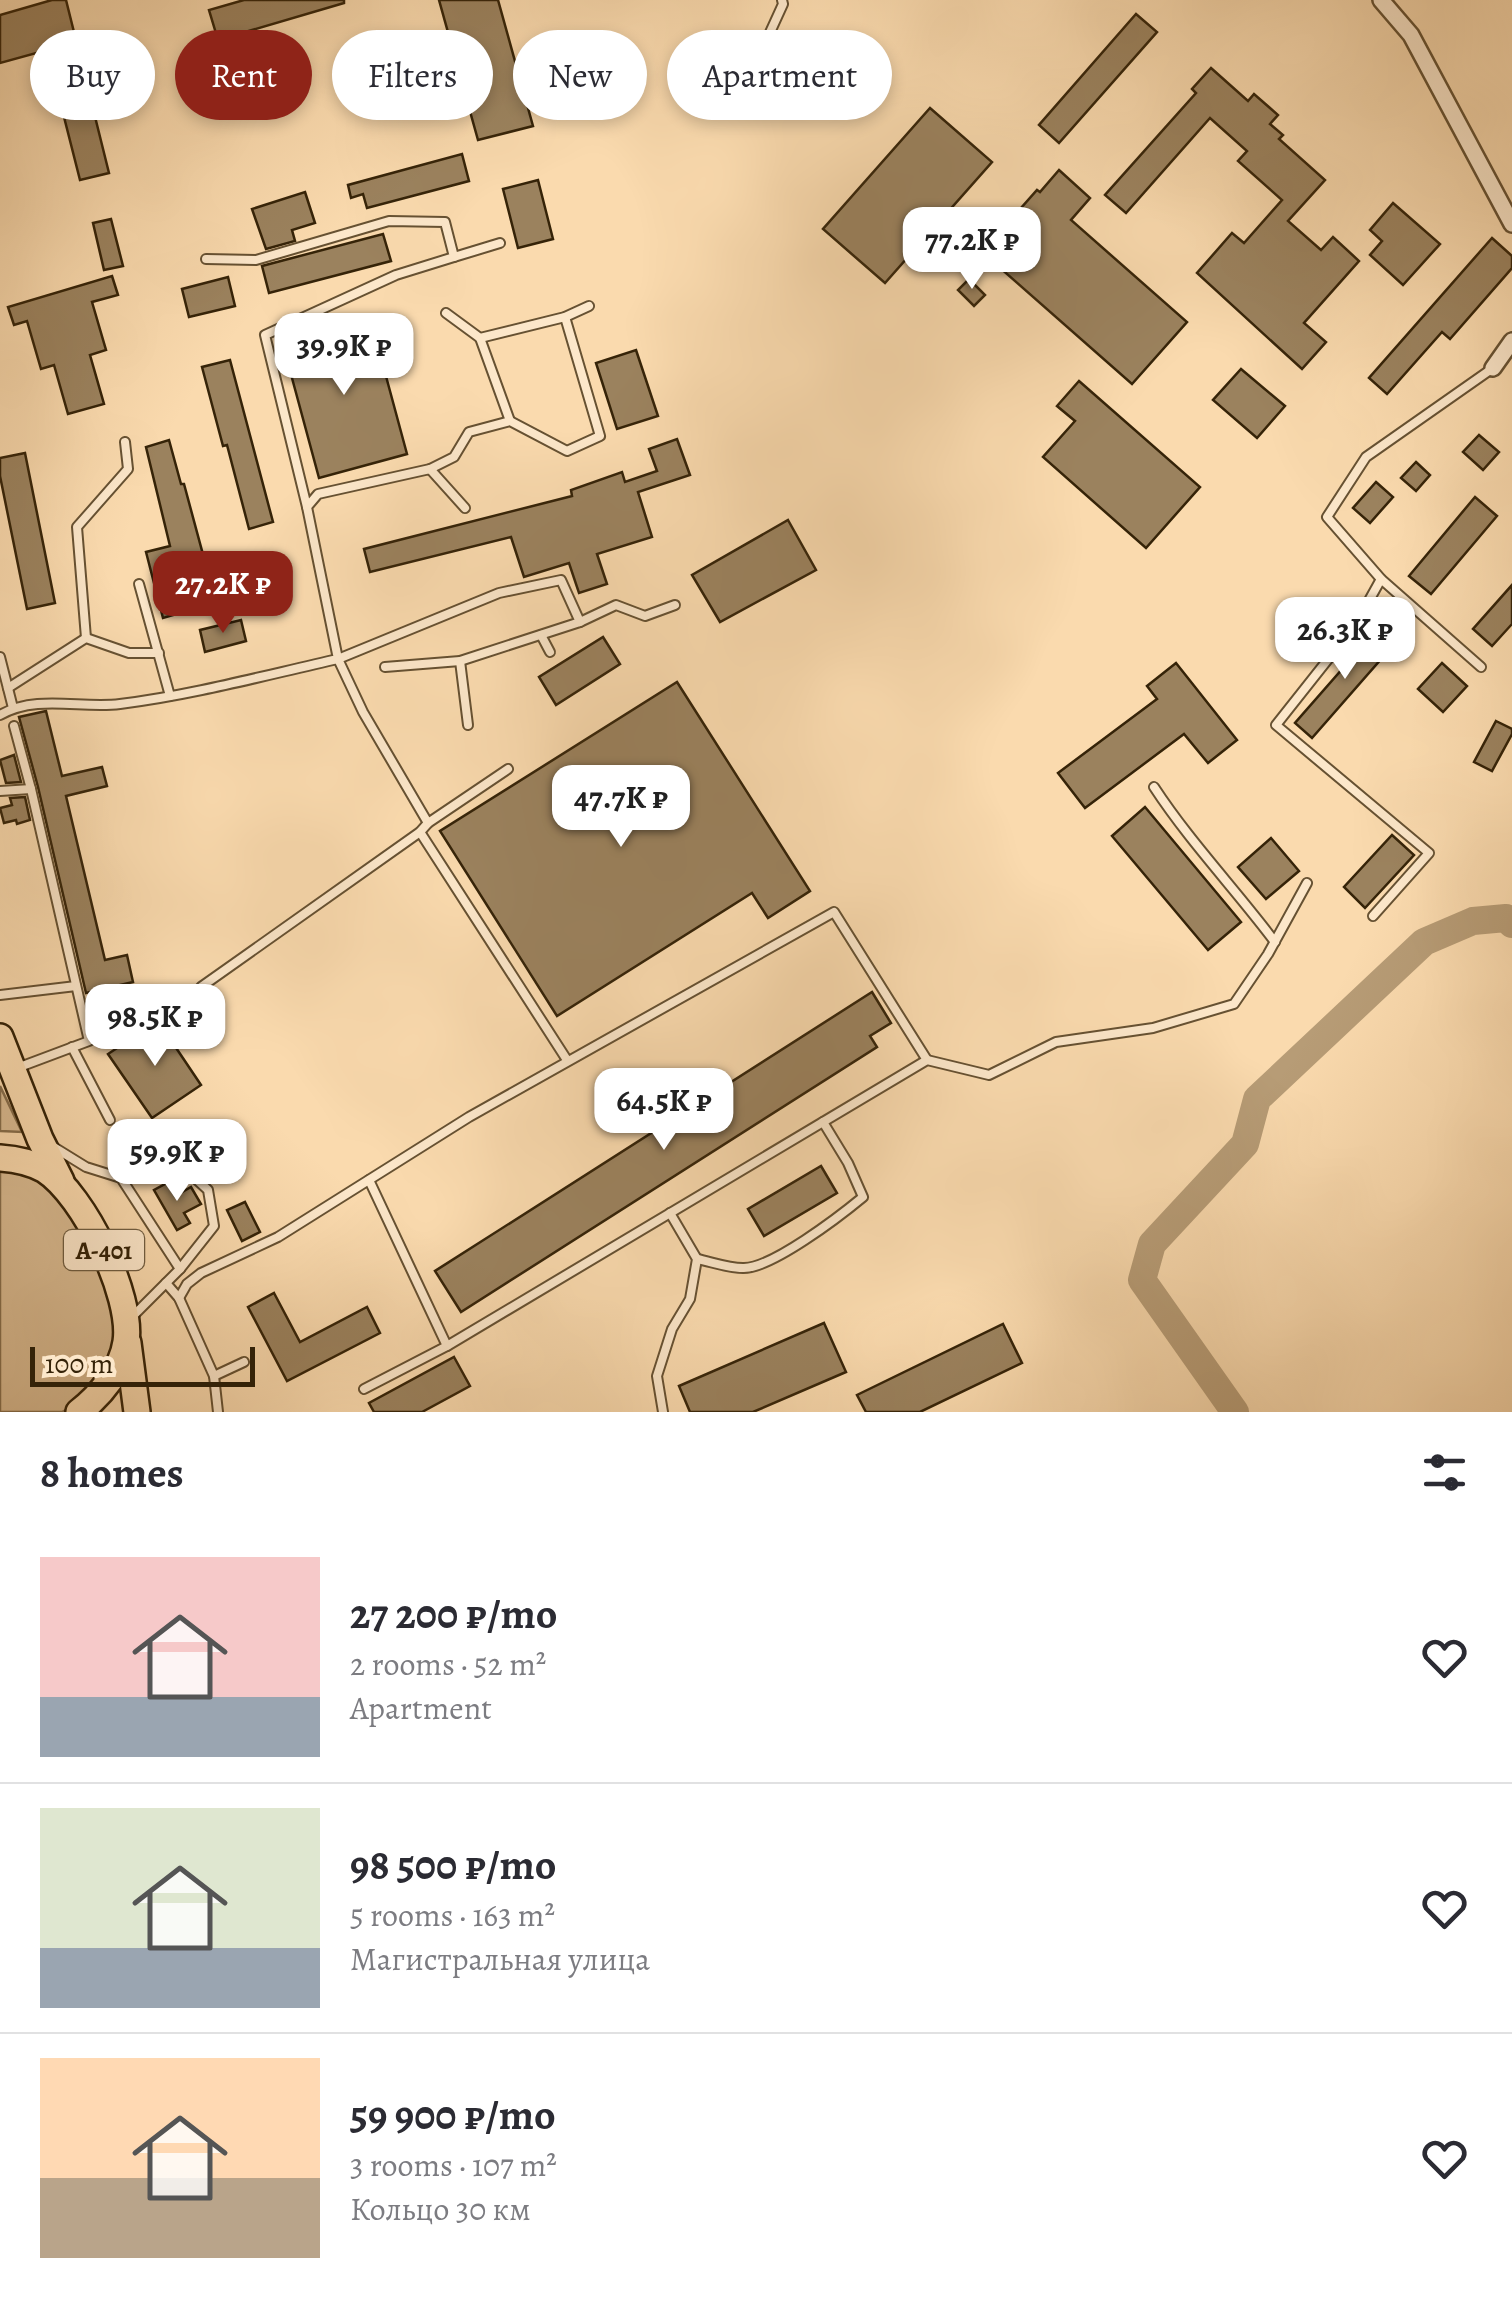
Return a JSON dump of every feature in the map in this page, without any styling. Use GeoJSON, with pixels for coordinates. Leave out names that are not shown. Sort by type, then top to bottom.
{"type":"FeatureCollection","features":[{"type":"Feature","properties":{"kind":"main road","name":"А-401"},"geometry":{"type":"LineString","coordinates":[[0,1037],[40,1139],[117,1280],[127,1338],[122,1356],[110,1378],[80,1412]]}},
{"type":"Feature","properties":{"kind":"main road","name":"А-401"},"geometry":{"type":"LineString","coordinates":[[0,1158],[32,1164],[64,1186]]}},
{"type":"Feature","properties":{"kind":"main road"},"geometry":{"type":"LineString","coordinates":[[126,1323],[138,1412]]}},
{"type":"Feature","properties":{"kind":"street"},"geometry":{"type":"LineString","coordinates":[[1381,0],[1410,36],[1512,224]]}},
{"type":"Feature","properties":{"kind":"street"},"geometry":{"type":"LineString","coordinates":[[1493,368],[1512,341]]}},
{"type":"Feature","properties":{"kind":"lane"},"geometry":{"type":"LineString","coordinates":[[771,30],[782,0]]}},
{"type":"Feature","properties":{"kind":"lane"},"geometry":{"type":"LineString","coordinates":[[206,259],[256,260],[389,221],[445,222],[454,257]]}},
{"type":"Feature","properties":{"kind":"lane"},"geometry":{"type":"LineString","coordinates":[[428,823],[338,659],[265,335],[396,275],[500,242]]}},
{"type":"Feature","properties":{"kind":"lane"},"geometry":{"type":"LineString","coordinates":[[480,338],[564,317],[589,306]]}},
{"type":"Feature","properties":{"kind":"lane"},"geometry":{"type":"LineString","coordinates":[[446,313],[480,338],[510,422]]}},
{"type":"Feature","properties":{"kind":"lane"},"geometry":{"type":"LineString","coordinates":[[306,507],[318,494],[430,468],[454,457],[469,432],[510,422],[567,451],[600,436],[564,317]]}},
{"type":"Feature","properties":{"kind":"lane"},"geometry":{"type":"LineString","coordinates":[[1481,667],[1382,579],[1327,517],[1366,456],[1493,368]]}},
{"type":"Feature","properties":{"kind":"lane"},"geometry":{"type":"LineString","coordinates":[[86,638],[77,527],[128,468],[125,442]]}},
{"type":"Feature","properties":{"kind":"lane"},"geometry":{"type":"LineString","coordinates":[[430,468],[465,508]]}},
{"type":"Feature","properties":{"kind":"lane"},"geometry":{"type":"LineString","coordinates":[[1373,916],[1430,854],[1276,725],[1356,624],[1382,579]]}},
{"type":"Feature","properties":{"kind":"lane"},"geometry":{"type":"LineString","coordinates":[[0,715],[12,708],[65,702],[116,705],[338,659],[500,593],[562,580],[580,622]]}},
{"type":"Feature","properties":{"kind":"lane"},"geometry":{"type":"LineString","coordinates":[[139,584],[170,696]]}},
{"type":"Feature","properties":{"kind":"lane"},"geometry":{"type":"LineString","coordinates":[[385,667],[460,661],[580,622],[616,606],[645,616],[674,605]]}},
{"type":"Feature","properties":{"kind":"lane"},"geometry":{"type":"LineString","coordinates":[[541,635],[550,652]]}},
{"type":"Feature","properties":{"kind":"lane"},"geometry":{"type":"LineString","coordinates":[[86,638],[129,653],[159,653]]}},
{"type":"Feature","properties":{"kind":"lane"},"geometry":{"type":"LineString","coordinates":[[8,688],[86,638]]}},
{"type":"Feature","properties":{"kind":"lane"},"geometry":{"type":"LineString","coordinates":[[0,657],[12,708]]}},
{"type":"Feature","properties":{"kind":"lane"},"geometry":{"type":"LineString","coordinates":[[460,661],[468,725]]}},
{"type":"Feature","properties":{"kind":"lane"},"geometry":{"type":"LineString","coordinates":[[12,1070],[89,1041],[14,726]]}},
{"type":"Feature","properties":{"kind":"lane"},"geometry":{"type":"LineString","coordinates":[[202,987],[508,769]]}},
{"type":"Feature","properties":{"kind":"lane"},"geometry":{"type":"LineString","coordinates":[[1154,787],[1179,825],[1238,892],[1275,942]]}},
{"type":"Feature","properties":{"kind":"lane"},"geometry":{"type":"LineString","coordinates":[[0,791],[31,789]]}},
{"type":"Feature","properties":{"kind":"lane"},"geometry":{"type":"LineString","coordinates":[[420,832],[567,1060]]}},
{"type":"Feature","properties":{"kind":"lane"},"geometry":{"type":"LineString","coordinates":[[179,1298],[187,1284],[202,1272],[278,1236],[468,1117],[834,912],[928,1060],[989,1075],[1056,1042],[1154,1028],[1234,1004],[1275,942],[1307,882]]}},
{"type":"Feature","properties":{"kind":"lane"},"geometry":{"type":"LineString","coordinates":[[0,996],[76,986]]}},
{"type":"Feature","properties":{"kind":"lane"},"geometry":{"type":"LineString","coordinates":[[72,1047],[110,1120]]}},
{"type":"Feature","properties":{"kind":"lane"},"geometry":{"type":"LineString","coordinates":[[364,1389],[447,1346],[928,1060]]}},
{"type":"Feature","properties":{"kind":"lane"},"geometry":{"type":"LineString","coordinates":[[698,1259],[746,1269],[768,1262],[833,1222],[863,1197],[823,1122]]}},
{"type":"Feature","properties":{"kind":"lane"},"geometry":{"type":"LineString","coordinates":[[40,1139],[86,1167],[121,1178],[182,1168],[208,1190],[214,1226],[180,1269],[126,1323]]}},
{"type":"Feature","properties":{"kind":"lane"},"geometry":{"type":"LineString","coordinates":[[121,1178],[180,1269]]}},
{"type":"Feature","properties":{"kind":"lane"},"geometry":{"type":"LineString","coordinates":[[369,1180],[447,1346]]}},
{"type":"Feature","properties":{"kind":"lane"},"geometry":{"type":"LineString","coordinates":[[663,1412],[657,1376],[672,1329],[690,1299],[698,1259],[670,1213]]}},
{"type":"Feature","properties":{"kind":"lane"},"geometry":{"type":"LineString","coordinates":[[166,1282],[179,1298],[214,1376],[218,1412]]}},
{"type":"Feature","properties":{"kind":"lane"},"geometry":{"type":"LineString","coordinates":[[214,1376],[244,1362]]}},
{"type":"Feature","properties":{"kind":"shaded area"},"geometry":{"type":"Polygon","coordinates":[[[0,1086],[22,1132],[0,1131],[0,1086]]]}},
{"type":"Feature","properties":{"kind":"shaded area"},"geometry":{"type":"Polygon","coordinates":[[[14,1169],[49,1184],[94,1246],[117,1325],[107,1364],[75,1405],[62,1412],[0,1412],[0,1170],[14,1169]]]}},
{"type":"Feature","properties":{"kind":"building"},"geometry":{"type":"Polygon","coordinates":[[[52,0],[66,0],[73,30],[30,30],[30,55],[0,63],[0,15],[52,0]]]}},
{"type":"Feature","properties":{"kind":"building"},"geometry":{"type":"Polygon","coordinates":[[[244,0],[344,0],[252,30],[215,30],[209,10],[244,0]]]}},
{"type":"Feature","properties":{"kind":"building"},"geometry":{"type":"Polygon","coordinates":[[[439,0],[498,0],[513,54],[513,120],[531,120],[533,126],[478,140],[472,120],[493,120],[493,30],[447,30],[439,0]]]}},
{"type":"Feature","properties":{"kind":"building"},"geometry":{"type":"Polygon","coordinates":[[[1136,14],[1157,32],[1059,143],[1039,125],[1136,14]]]}},
{"type":"Feature","properties":{"kind":"building"},"geometry":{"type":"Polygon","coordinates":[[[1211,68],[1248,101],[1254,94],[1278,115],[1270,124],[1283,135],[1279,139],[1325,180],[1288,221],[1321,250],[1333,237],[1359,261],[1304,323],[1326,342],[1302,369],[1197,273],[1232,233],[1244,243],[1282,200],[1238,161],[1247,151],[1210,118],[1126,213],[1105,195],[1196,93],[1192,89],[1211,68]]]}},
{"type":"Feature","properties":{"kind":"building"},"geometry":{"type":"Polygon","coordinates":[[[930,108],[992,162],[885,283],[823,229],[930,108]]]}},
{"type":"Feature","properties":{"kind":"building"},"geometry":{"type":"Polygon","coordinates":[[[65,120],[96,120],[109,173],[80,180],[65,120]]]}},
{"type":"Feature","properties":{"kind":"building"},"geometry":{"type":"Polygon","coordinates":[[[462,154],[469,181],[367,208],[363,194],[351,198],[348,185],[462,154]]]}},
{"type":"Feature","properties":{"kind":"building"},"geometry":{"type":"Polygon","coordinates":[[[1059,170],[1090,198],[1071,220],[1187,322],[1132,384],[982,252],[1059,170]]]}},
{"type":"Feature","properties":{"kind":"building"},"geometry":{"type":"Polygon","coordinates":[[[538,180],[553,239],[518,248],[503,189],[538,180]]]}},
{"type":"Feature","properties":{"kind":"building"},"geometry":{"type":"Polygon","coordinates":[[[305,192],[315,223],[292,230],[295,241],[266,249],[252,209],[305,192]]]}},
{"type":"Feature","properties":{"kind":"building"},"geometry":{"type":"Polygon","coordinates":[[[1393,203],[1440,244],[1403,285],[1370,255],[1382,241],[1370,230],[1393,203]]]}},
{"type":"Feature","properties":{"kind":"building"},"geometry":{"type":"Polygon","coordinates":[[[111,219],[123,266],[104,270],[93,223],[111,219]]]}},
{"type":"Feature","properties":{"kind":"building"},"geometry":{"type":"Polygon","coordinates":[[[383,234],[391,261],[269,293],[262,266],[383,234]]]}},
{"type":"Feature","properties":{"kind":"building"},"geometry":{"type":"Polygon","coordinates":[[[1492,238],[1512,256],[1512,268],[1450,339],[1442,332],[1387,394],[1369,378],[1492,238]]]}},
{"type":"Feature","properties":{"kind":"building"},"geometry":{"type":"Polygon","coordinates":[[[112,276],[118,295],[92,302],[106,350],[90,355],[104,404],[68,414],[54,365],[41,369],[27,321],[14,325],[8,307],[112,276]]]}},
{"type":"Feature","properties":{"kind":"building"},"geometry":{"type":"Polygon","coordinates":[[[228,277],[235,306],[189,317],[182,289],[228,277]]]}},
{"type":"Feature","properties":{"kind":"building"},"geometry":{"type":"Polygon","coordinates":[[[969,279],[985,295],[974,306],[958,290],[969,279]]]}},
{"type":"Feature","properties":{"kind":"building"},"geometry":{"type":"Polygon","coordinates":[[[370,317],[407,454],[319,478],[282,341],[370,317]]]}},
{"type":"Feature","properties":{"kind":"building"},"geometry":{"type":"Polygon","coordinates":[[[636,350],[658,416],[617,429],[596,363],[636,350]]]}},
{"type":"Feature","properties":{"kind":"building"},"geometry":{"type":"Polygon","coordinates":[[[230,360],[273,522],[249,529],[202,367],[230,360]]]}},
{"type":"Feature","properties":{"kind":"building"},"geometry":{"type":"Polygon","coordinates":[[[1241,369],[1285,406],[1257,438],[1213,400],[1241,369]]]}},
{"type":"Feature","properties":{"kind":"building"},"geometry":{"type":"Polygon","coordinates":[[[1079,381],[1200,487],[1146,548],[1043,457],[1075,421],[1057,406],[1079,381]]]}},
{"type":"Feature","properties":{"kind":"building"},"geometry":{"type":"Polygon","coordinates":[[[1479,435],[1499,452],[1483,470],[1463,452],[1479,435]]]}},
{"type":"Feature","properties":{"kind":"building"},"geometry":{"type":"Polygon","coordinates":[[[677,439],[690,475],[638,492],[652,537],[597,554],[607,584],[579,593],[569,563],[524,577],[511,537],[370,572],[364,549],[572,496],[571,490],[622,472],[625,482],[657,471],[649,449],[677,439]]]}},
{"type":"Feature","properties":{"kind":"building"},"geometry":{"type":"Polygon","coordinates":[[[169,440],[205,562],[166,573],[177,614],[163,618],[146,552],[170,546],[146,447],[169,440]]]}},
{"type":"Feature","properties":{"kind":"building"},"geometry":{"type":"Polygon","coordinates":[[[25,453],[55,603],[27,609],[0,476],[0,458],[25,453]]]}},
{"type":"Feature","properties":{"kind":"building"},"geometry":{"type":"Polygon","coordinates":[[[1416,462],[1430,475],[1416,491],[1401,478],[1416,462]]]}},
{"type":"Feature","properties":{"kind":"building"},"geometry":{"type":"Polygon","coordinates":[[[1376,482],[1393,497],[1370,523],[1353,508],[1376,482]]]}},
{"type":"Feature","properties":{"kind":"building"},"geometry":{"type":"Polygon","coordinates":[[[1475,497],[1497,516],[1431,594],[1409,576],[1475,497]]]}},
{"type":"Feature","properties":{"kind":"building"},"geometry":{"type":"Polygon","coordinates":[[[788,520],[816,570],[720,622],[692,575],[788,520]]]}},
{"type":"Feature","properties":{"kind":"building"},"geometry":{"type":"Polygon","coordinates":[[[284,575],[288,592],[252,601],[254,607],[240,611],[234,589],[284,575]]]}},
{"type":"Feature","properties":{"kind":"building"},"geometry":{"type":"Polygon","coordinates":[[[1512,585],[1512,624],[1492,646],[1473,629],[1512,585]]]}},
{"type":"Feature","properties":{"kind":"building"},"geometry":{"type":"Polygon","coordinates":[[[241,620],[246,641],[205,652],[200,630],[241,620]]]}},
{"type":"Feature","properties":{"kind":"building"},"geometry":{"type":"Polygon","coordinates":[[[1379,627],[1396,642],[1312,738],[1295,723],[1379,627]]]}},
{"type":"Feature","properties":{"kind":"building"},"geometry":{"type":"Polygon","coordinates":[[[603,637],[620,664],[556,705],[539,677],[603,637]]]}},
{"type":"Feature","properties":{"kind":"building"},"geometry":{"type":"Polygon","coordinates":[[[1176,663],[1237,740],[1208,763],[1184,734],[1085,808],[1058,773],[1157,699],[1147,686],[1176,663]]]}},
{"type":"Feature","properties":{"kind":"building"},"geometry":{"type":"Polygon","coordinates":[[[1442,663],[1467,686],[1443,712],[1418,689],[1442,663]]]}},
{"type":"Feature","properties":{"kind":"building"},"geometry":{"type":"Polygon","coordinates":[[[677,682],[810,891],[768,918],[752,893],[557,1016],[440,831],[677,682]]]}},
{"type":"Feature","properties":{"kind":"building"},"geometry":{"type":"Polygon","coordinates":[[[46,711],[62,776],[102,767],[107,786],[66,796],[105,960],[127,955],[133,982],[86,993],[19,717],[46,711]]]}},
{"type":"Feature","properties":{"kind":"building"},"geometry":{"type":"Polygon","coordinates":[[[1496,721],[1512,729],[1512,734],[1492,771],[1474,762],[1496,721]]]}},
{"type":"Feature","properties":{"kind":"building"},"geometry":{"type":"Polygon","coordinates":[[[14,755],[21,782],[6,783],[0,760],[14,755]]]}},
{"type":"Feature","properties":{"kind":"building"},"geometry":{"type":"Polygon","coordinates":[[[25,797],[30,820],[4,823],[0,808],[12,805],[10,798],[25,797]]]}},
{"type":"Feature","properties":{"kind":"building"},"geometry":{"type":"Polygon","coordinates":[[[1145,807],[1241,922],[1208,950],[1112,836],[1145,807]]]}},
{"type":"Feature","properties":{"kind":"building"},"geometry":{"type":"Polygon","coordinates":[[[1392,835],[1414,855],[1365,908],[1344,887],[1392,835]]]}},
{"type":"Feature","properties":{"kind":"building"},"geometry":{"type":"Polygon","coordinates":[[[1271,838],[1299,871],[1266,899],[1238,867],[1271,838]]]}},
{"type":"Feature","properties":{"kind":"building"},"geometry":{"type":"Polygon","coordinates":[[[872,992],[891,1023],[870,1036],[877,1047],[461,1312],[435,1271],[872,992]]]}},
{"type":"Feature","properties":{"kind":"building"},"geometry":{"type":"Polygon","coordinates":[[[158,1021],[201,1085],[152,1118],[108,1054],[158,1021]]]}},
{"type":"Feature","properties":{"kind":"building"},"geometry":{"type":"Polygon","coordinates":[[[821,1166],[837,1193],[764,1236],[748,1209],[821,1166]]]}},
{"type":"Feature","properties":{"kind":"building"},"geometry":{"type":"Polygon","coordinates":[[[167,1183],[175,1196],[191,1187],[201,1204],[184,1213],[190,1223],[177,1230],[154,1190],[167,1183]]]}},
{"type":"Feature","properties":{"kind":"building"},"geometry":{"type":"Polygon","coordinates":[[[245,1202],[260,1232],[242,1241],[227,1210],[245,1202]]]}},
{"type":"Feature","properties":{"kind":"building"},"geometry":{"type":"Polygon","coordinates":[[[274,1293],[300,1342],[367,1307],[380,1333],[287,1381],[248,1307],[274,1293]]]}},
{"type":"Feature","properties":{"kind":"building"},"geometry":{"type":"Polygon","coordinates":[[[824,1323],[846,1372],[753,1412],[690,1412],[679,1386],[824,1323]]]}},
{"type":"Feature","properties":{"kind":"building"},"geometry":{"type":"Polygon","coordinates":[[[1003,1324],[1022,1363],[920,1412],[866,1412],[857,1395],[1003,1324]]]}},
{"type":"Feature","properties":{"kind":"building"},"geometry":{"type":"Polygon","coordinates":[[[454,1357],[470,1386],[422,1412],[374,1412],[369,1403],[454,1357]]]}},
{"type":"Feature","properties":{"kind":"waterway"},"geometry":{"type":"LineString","coordinates":[[1235,1412],[1142,1280],[1152,1244],[1245,1144],[1257,1099],[1424,942],[1473,921],[1506,918],[1512,924]]}}]}
